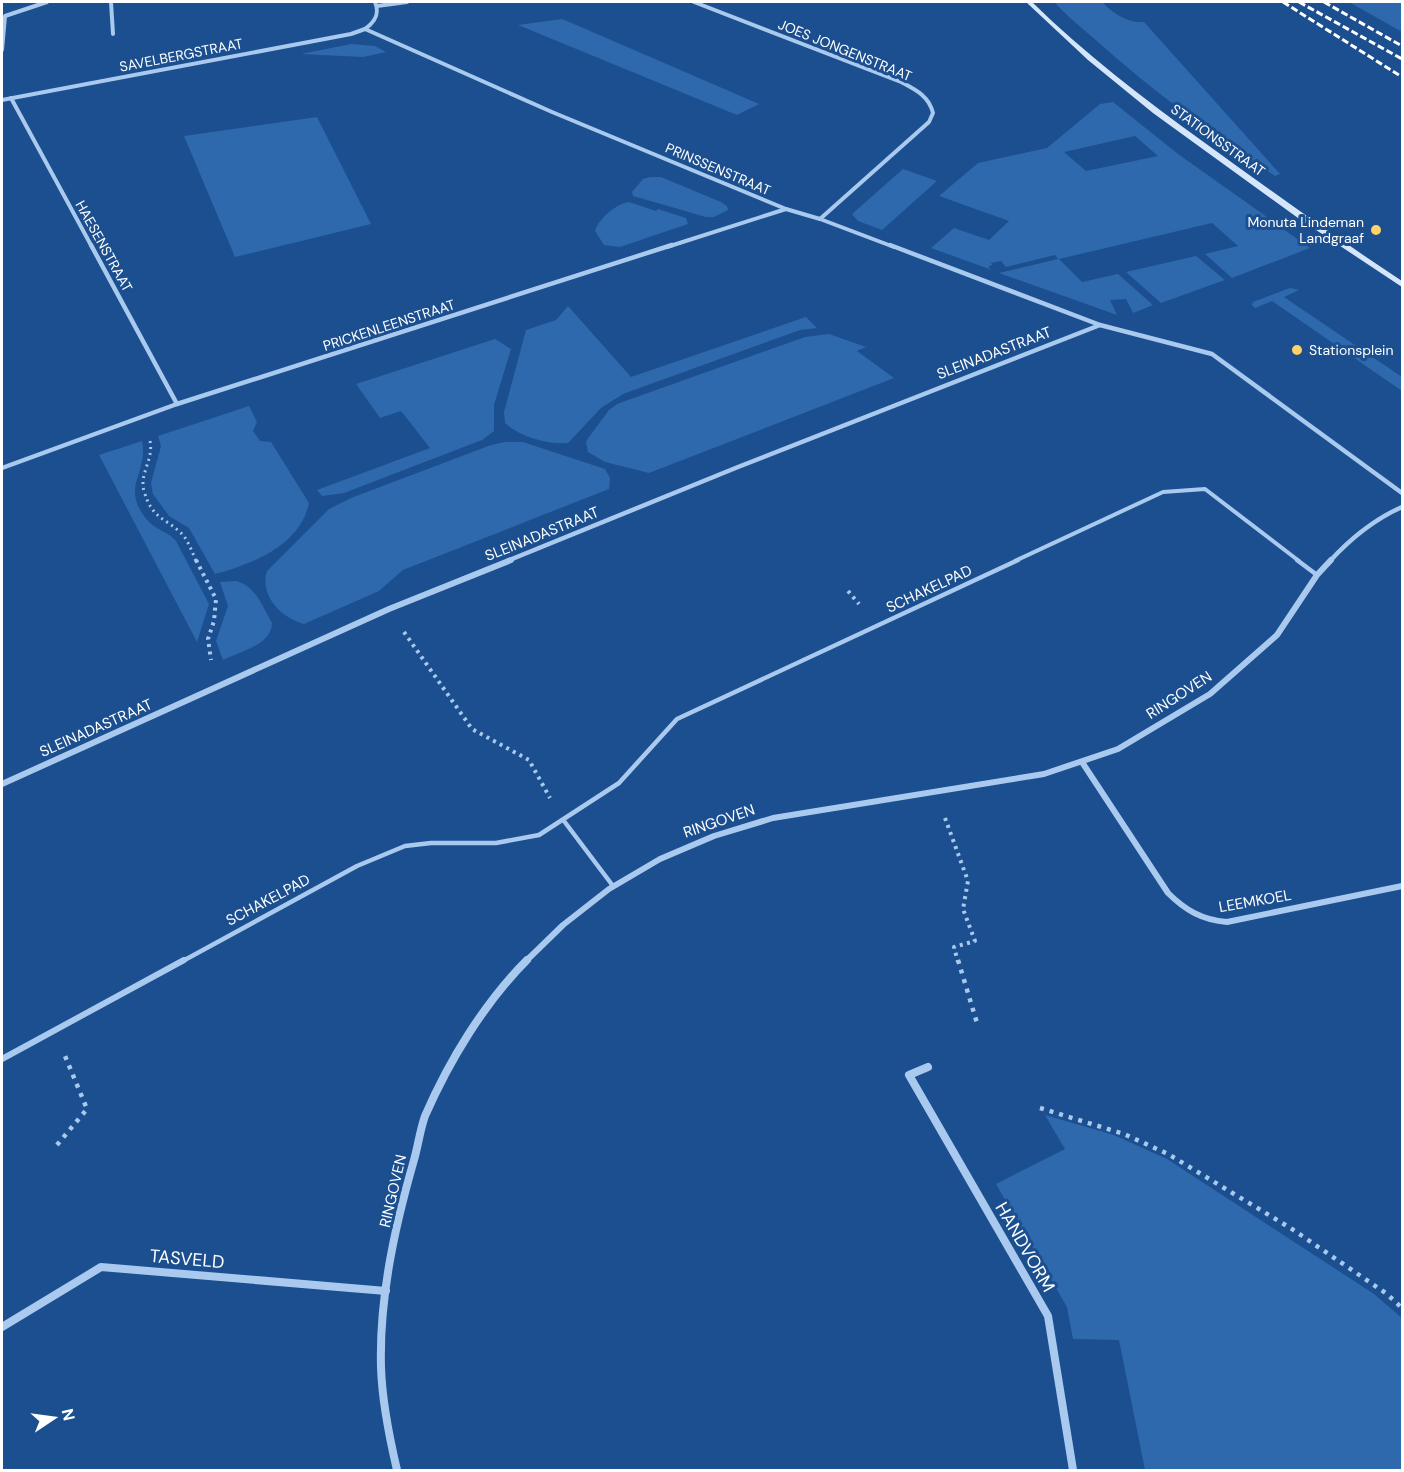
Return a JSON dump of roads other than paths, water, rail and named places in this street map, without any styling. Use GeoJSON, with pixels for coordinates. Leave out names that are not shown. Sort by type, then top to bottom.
{"type":"FeatureCollection","features":[{"type":"Feature","properties":{"kind":"street"},"geometry":{"type":"LineString","coordinates":[[2,50],[4,47],[3,16],[47,2]]}},
{"type":"Feature","properties":{"kind":"street"},"geometry":{"type":"LineString","coordinates":[[111,2],[113,34]]}},
{"type":"Feature","properties":{"kind":"street"},"geometry":{"type":"LineString","coordinates":[[365,29],[375,21],[376,4],[407,2]]}},
{"type":"Feature","properties":{"kind":"street","name":"JOES JONGENSTRAAT"},"geometry":{"type":"LineString","coordinates":[[694,2],[901,82],[919,91],[928,100],[933,114],[929,122],[820,219]]}},
{"type":"Feature","properties":{"kind":"street","name":"STATIONSSTRAAT"},"geometry":{"type":"LineString","coordinates":[[1029,2],[1145,104],[1279,202],[1402,285]]}},
{"type":"Feature","properties":{"kind":"street","name":"PRINSSENSTRAAT"},"geometry":{"type":"LineString","coordinates":[[365,29],[552,112],[786,209],[820,219],[1100,325]]}},
{"type":"Feature","properties":{"kind":"street","name":"SAVELBERGSTRAAT"},"geometry":{"type":"LineString","coordinates":[[2,100],[351,34],[365,29]]}},
{"type":"Feature","properties":{"kind":"street","name":"HAESENSTRAAT"},"geometry":{"type":"LineString","coordinates":[[11,98],[177,404]]}},
{"type":"Feature","properties":{"kind":"street","name":"PRICKENLEENSTRAAT"},"geometry":{"type":"LineString","coordinates":[[2,468],[177,404],[786,209]]}},
{"type":"Feature","properties":{"kind":"street"},"geometry":{"type":"LineString","coordinates":[[1100,325],[1212,354],[1402,493]]}},
{"type":"Feature","properties":{"kind":"street","name":"SLEINADASTRAAT"},"geometry":{"type":"LineString","coordinates":[[2,784],[389,609],[738,467],[1100,325]]}},
{"type":"Feature","properties":{"kind":"street","name":"RINGOVEN"},"geometry":{"type":"LineString","coordinates":[[397,1470],[387,1424],[381,1366],[386,1291],[402,1204],[425,1119],[487,1006],[519,969],[581,908],[613,886],[692,843],[732,828],[773,818],[1044,774],[1118,748],[1210,694],[1277,635],[1317,575],[1352,537],[1382,516],[1402,507]]}},
{"type":"Feature","properties":{"kind":"street","name":"LEEMKOEL"},"geometry":{"type":"LineString","coordinates":[[1082,762],[1168,893],[1182,908],[1198,917],[1211,922],[1227,922],[1402,886]]}},
{"type":"Feature","properties":{"kind":"street","name":"HANDVORM"},"geometry":{"type":"LineString","coordinates":[[928,1067],[909,1075],[1048,1316],[1073,1470]]}},
{"type":"Feature","properties":{"kind":"street","name":"TASVELD"},"geometry":{"type":"LineString","coordinates":[[2,1327],[101,1267],[386,1291]]}},
{"type":"Feature","properties":{"kind":"lane","name":"SCHAKELPAD"},"geometry":{"type":"LineString","coordinates":[[2,1059],[357,866],[414,845],[496,843],[519,841],[539,835],[564,821],[619,783],[677,719],[1163,492],[1205,489],[1317,575]]}},
{"type":"Feature","properties":{"kind":"lane"},"geometry":{"type":"LineString","coordinates":[[564,821],[613,886]]}},
{"type":"Feature","properties":{"kind":"railway"},"geometry":{"type":"LineString","coordinates":[[1283,2],[1402,77]]}},
{"type":"Feature","properties":{"kind":"railway"},"geometry":{"type":"LineString","coordinates":[[1299,2],[1402,59]]}},
{"type":"Feature","properties":{"kind":"railway"},"geometry":{"type":"LineString","coordinates":[[1324,2],[1402,46]]}},
{"type":"Feature","properties":{"kind":"place","name":"Monuta Lindeman Landgraaf"},"geometry":{"type":"Point","coordinates":[1376,230]}},
{"type":"Feature","properties":{"kind":"place","name":"Stationsplein"},"geometry":{"type":"Point","coordinates":[1297,350]}}]}
